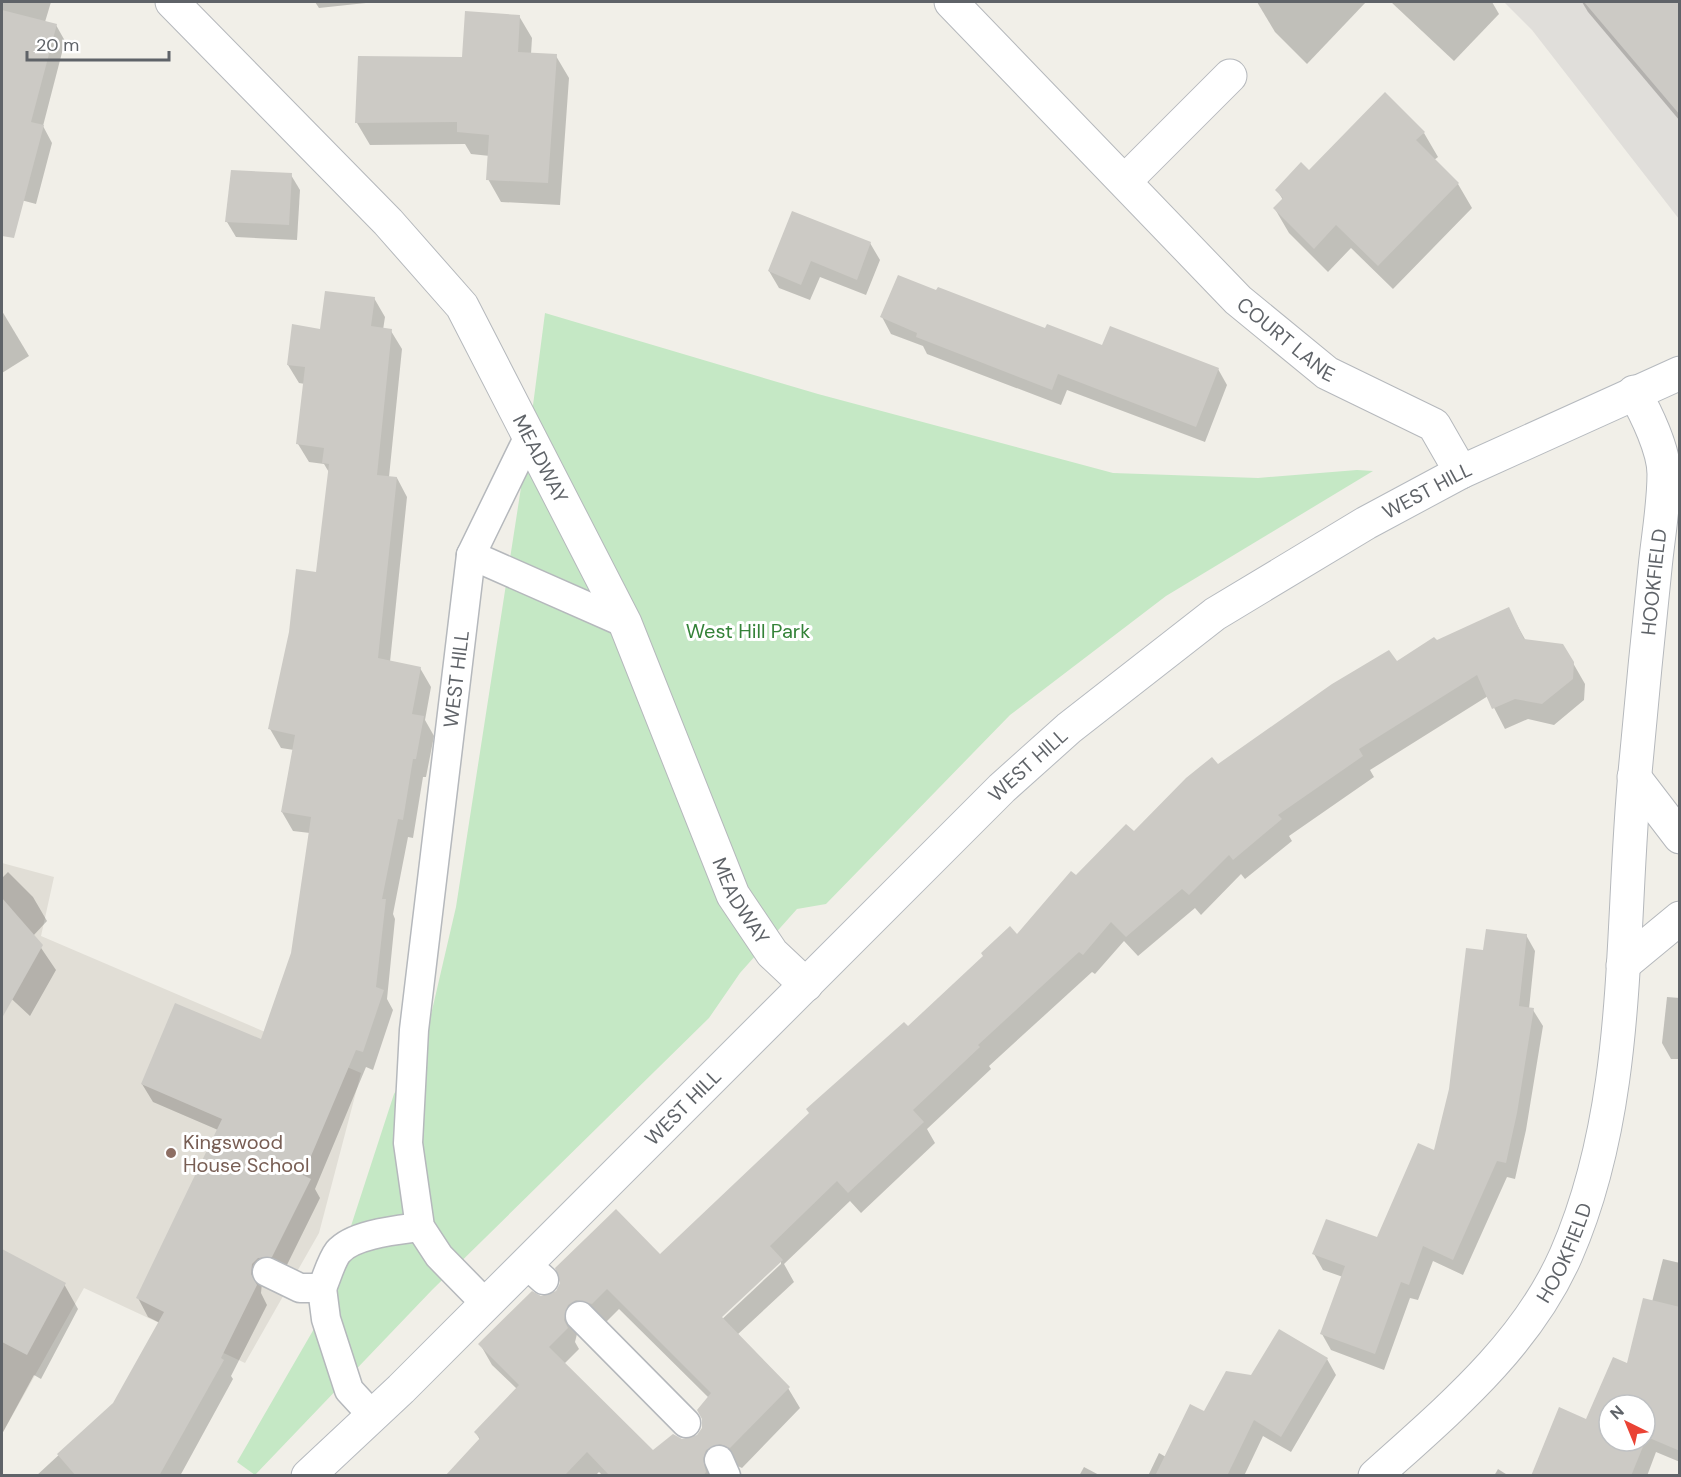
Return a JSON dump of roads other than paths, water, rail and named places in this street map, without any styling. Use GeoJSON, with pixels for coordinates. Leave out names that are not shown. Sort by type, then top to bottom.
{"type":"FeatureCollection","features":[{"type":"Feature","properties":{"kind":"street","name":"MEADWAY"},"geometry":{"type":"LineString","coordinates":[[172,2],[388,222],[462,306],[625,623],[733,895],[772,953],[806,985]]}},
{"type":"Feature","properties":{"kind":"street","name":"COURT LANE"},"geometry":{"type":"LineString","coordinates":[[951,2],[1238,300],[1327,373],[1434,425],[1461,472]]}},
{"type":"Feature","properties":{"kind":"street"},"geometry":{"type":"LineString","coordinates":[[1125,181],[1230,76]]}},
{"type":"Feature","properties":{"kind":"street","name":"WEST HILL"},"geometry":{"type":"LineString","coordinates":[[308,1476],[484,1303],[534,1271],[806,985],[1002,788],[1106,700],[1215,614],[1366,523],[1461,472],[1680,373]]}},
{"type":"Feature","properties":{"kind":"street","name":"HOOKFIELD"},"geometry":{"type":"LineString","coordinates":[[1376,1476],[1503,1355],[1538,1309],[1566,1256],[1591,1187],[1608,1108],[1623,965],[1634,777],[1664,471],[1649,419],[1634,392]]}},
{"type":"Feature","properties":{"kind":"street"},"geometry":{"type":"LineString","coordinates":[[1634,777],[1680,837]]}},
{"type":"Feature","properties":{"kind":"street"},"geometry":{"type":"LineString","coordinates":[[1623,965],[1680,918]]}},
{"type":"Feature","properties":{"kind":"lane","name":"WEST HILL"},"geometry":{"type":"LineString","coordinates":[[484,1303],[440,1256],[420,1227],[408,1143],[414,1030],[471,555],[529,436]]}},
{"type":"Feature","properties":{"kind":"lane"},"geometry":{"type":"LineString","coordinates":[[471,555],[625,623]]}},
{"type":"Feature","properties":{"kind":"lane"},"geometry":{"type":"LineString","coordinates":[[372,1415],[349,1390],[326,1319],[322,1288],[338,1252],[361,1239],[420,1227]]}},
{"type":"Feature","properties":{"kind":"lane"},"geometry":{"type":"LineString","coordinates":[[267,1272],[300,1288],[322,1288]]}},
{"type":"Feature","properties":{"kind":"lane"},"geometry":{"type":"LineString","coordinates":[[580,1316],[686,1423]]}},
{"type":"Feature","properties":{"kind":"place","name":"Kingswood House School"},"geometry":{"type":"Point","coordinates":[171,1153]}},
{"type":"Feature","properties":{"kind":"park label","name":"West Hill Park"},"geometry":{"type":"Point","coordinates":[748,631]}}]}
